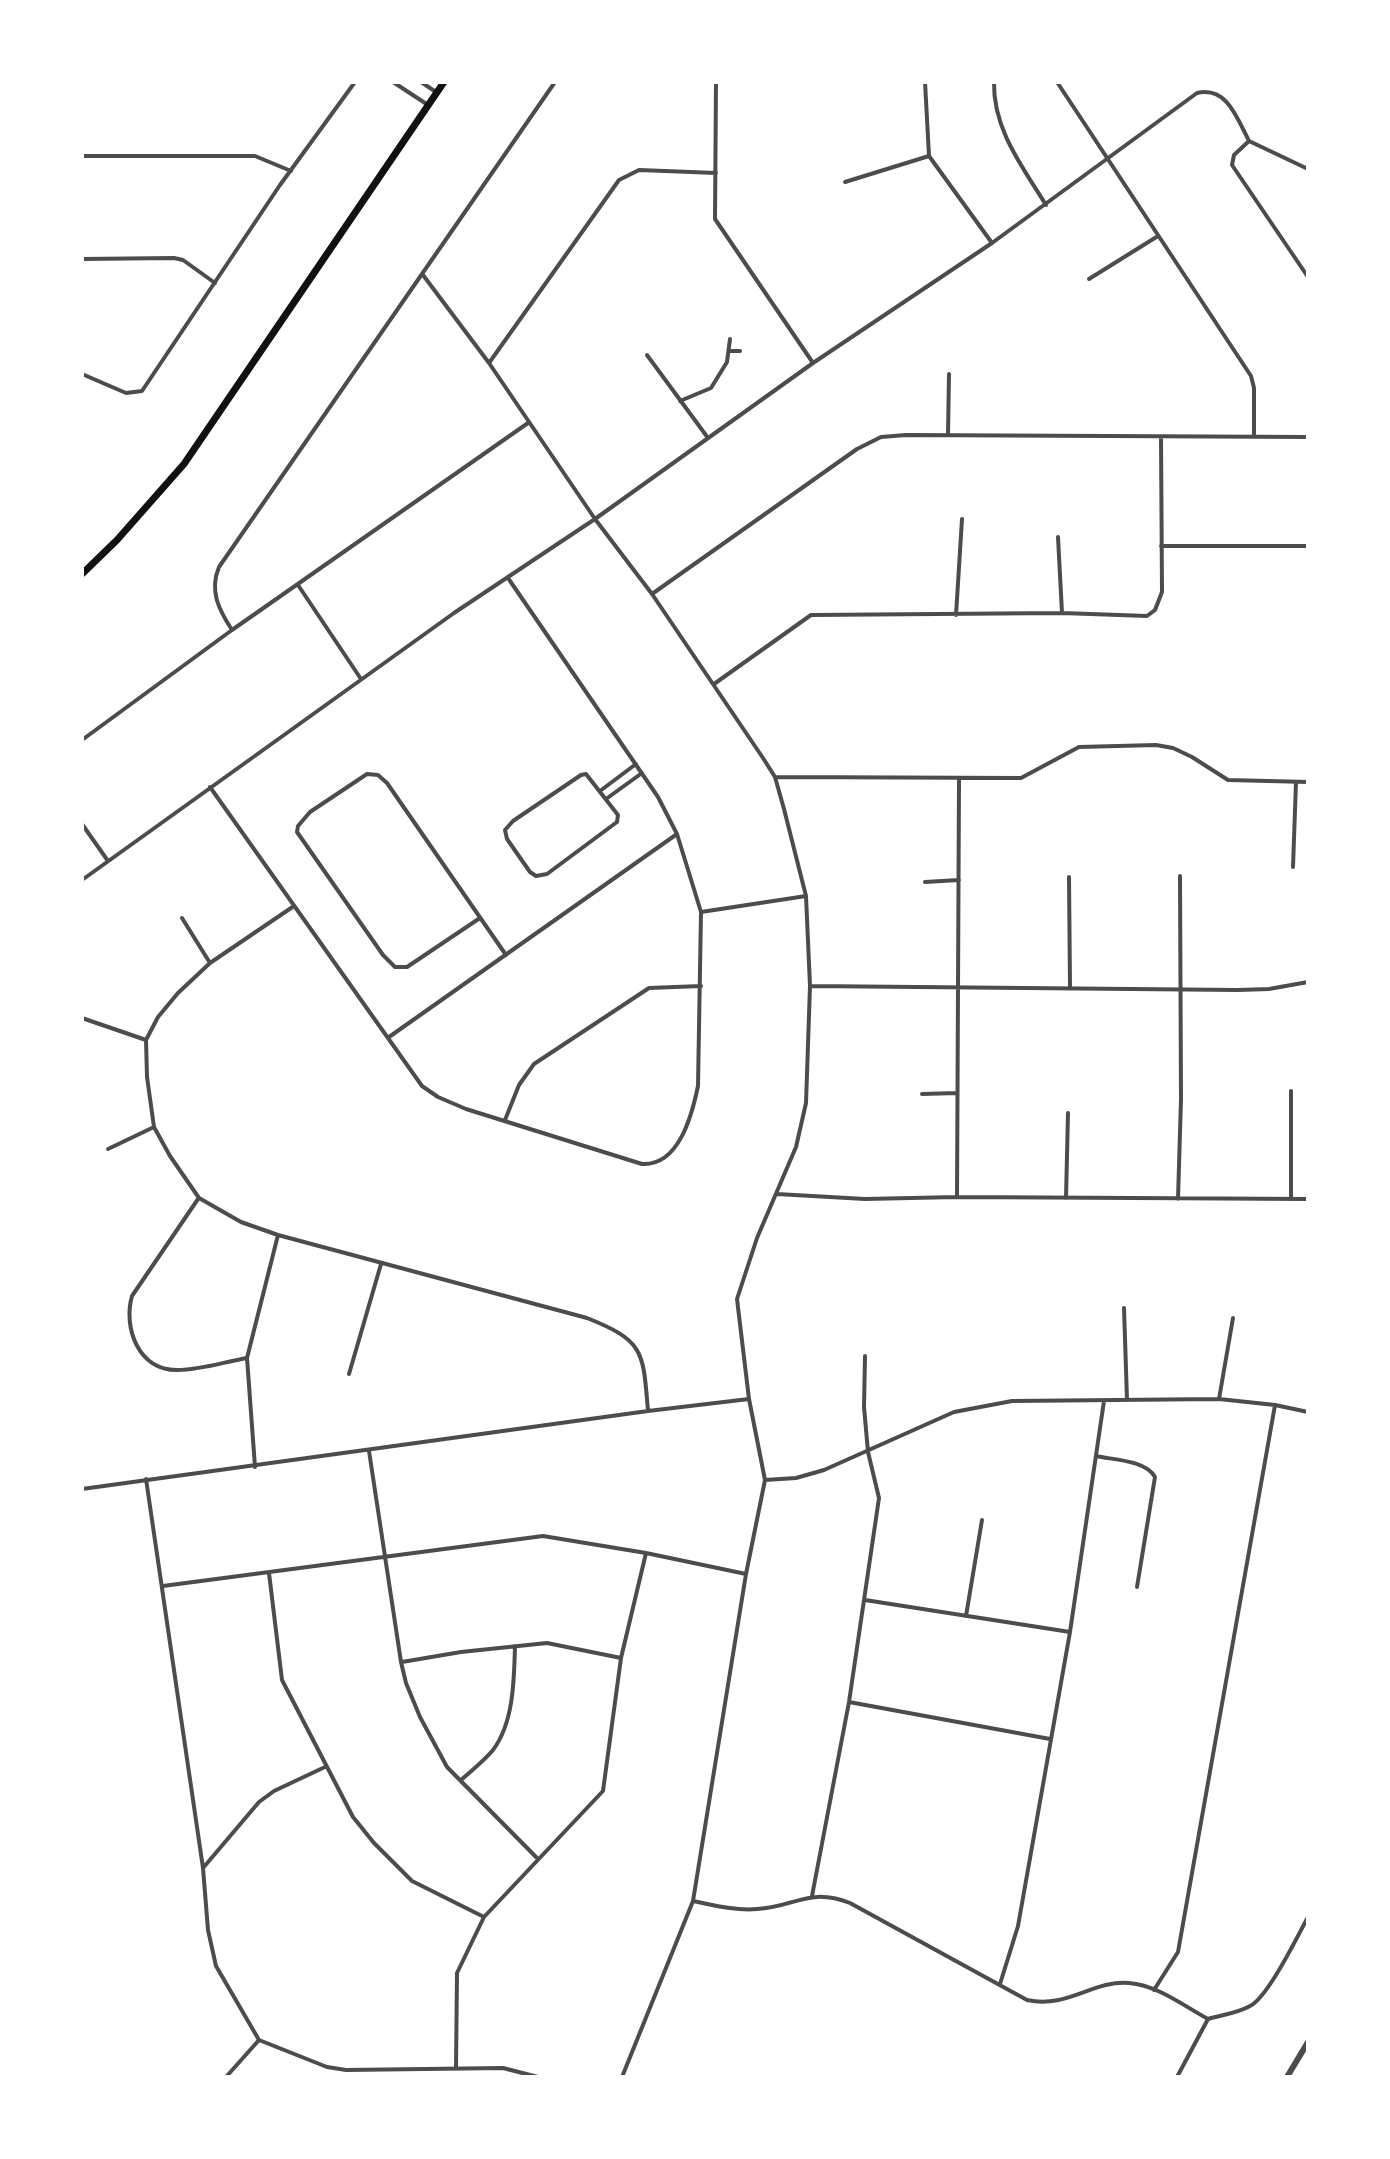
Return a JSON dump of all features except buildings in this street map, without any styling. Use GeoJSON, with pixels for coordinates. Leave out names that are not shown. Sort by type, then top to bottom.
{"type":"FeatureCollection","features":[{"type":"Feature","properties":{"kind":"main road"},"geometry":{"type":"LineString","coordinates":[[82,574],[117,540],[184,464],[444,82]]}},
{"type":"Feature","properties":{"kind":"street"},"geometry":{"type":"LineString","coordinates":[[82,374],[126,393],[142,391],[355,82]]}},
{"type":"Feature","properties":{"kind":"street"},"geometry":{"type":"LineString","coordinates":[[393,82],[428,105]]}},
{"type":"Feature","properties":{"kind":"street"},"geometry":{"type":"LineString","coordinates":[[421,82],[437,93]]}},
{"type":"Feature","properties":{"kind":"street"},"geometry":{"type":"LineString","coordinates":[[232,630],[216,601],[214,582],[219,567],[555,82]]}},
{"type":"Feature","properties":{"kind":"street"},"geometry":{"type":"LineString","coordinates":[[716,82],[715,210],[719,226],[813,363]]}},
{"type":"Feature","properties":{"kind":"street"},"geometry":{"type":"LineString","coordinates":[[925,82],[929,156],[992,243]]}},
{"type":"Feature","properties":{"kind":"street"},"geometry":{"type":"LineString","coordinates":[[994,82],[993,104],[999,121],[1011,149],[1046,205]]}},
{"type":"Feature","properties":{"kind":"street"},"geometry":{"type":"LineString","coordinates":[[1057,82],[1251,376],[1254,436]]}},
{"type":"Feature","properties":{"kind":"street"},"geometry":{"type":"LineString","coordinates":[[82,880],[361,679],[595,519],[813,363],[1046,205],[1183,103],[1212,90],[1223,98],[1249,141],[1308,169]]}},
{"type":"Feature","properties":{"kind":"street"},"geometry":{"type":"LineString","coordinates":[[1249,141],[1234,155],[1232,165],[1308,277]]}},
{"type":"Feature","properties":{"kind":"street"},"geometry":{"type":"LineString","coordinates":[[82,156],[255,156],[291,171]]}},
{"type":"Feature","properties":{"kind":"street"},"geometry":{"type":"LineString","coordinates":[[845,182],[929,156]]}},
{"type":"Feature","properties":{"kind":"street"},"geometry":{"type":"LineString","coordinates":[[489,363],[619,180],[639,170],[716,173]]}},
{"type":"Feature","properties":{"kind":"street"},"geometry":{"type":"LineString","coordinates":[[1089,279],[1158,236]]}},
{"type":"Feature","properties":{"kind":"street"},"geometry":{"type":"LineString","coordinates":[[82,259],[174,258],[183,260],[215,283]]}},
{"type":"Feature","properties":{"kind":"street"},"geometry":{"type":"LineString","coordinates":[[423,275],[489,363],[595,519],[652,594],[775,777],[806,896],[810,986],[806,1103],[796,1147],[757,1238],[737,1299],[749,1399],[765,1480],[746,1574],[693,1901],[622,2077]]}},
{"type":"Feature","properties":{"kind":"street"},"geometry":{"type":"LineString","coordinates":[[680,401],[711,388],[727,362],[730,339]]}},
{"type":"Feature","properties":{"kind":"street"},"geometry":{"type":"LineString","coordinates":[[730,351],[740,351]]}},
{"type":"Feature","properties":{"kind":"street"},"geometry":{"type":"LineString","coordinates":[[647,355],[708,438]]}},
{"type":"Feature","properties":{"kind":"street"},"geometry":{"type":"LineString","coordinates":[[948,435],[949,374]]}},
{"type":"Feature","properties":{"kind":"street"},"geometry":{"type":"LineString","coordinates":[[82,740],[232,630],[528,423]]}},
{"type":"Feature","properties":{"kind":"street"},"geometry":{"type":"LineString","coordinates":[[652,594],[869,442],[895,435],[1308,437]]}},
{"type":"Feature","properties":{"kind":"street"},"geometry":{"type":"LineString","coordinates":[[714,684],[811,615],[1062,613],[1139,617],[1152,613],[1162,592],[1161,437]]}},
{"type":"Feature","properties":{"kind":"street"},"geometry":{"type":"LineString","coordinates":[[956,615],[962,519]]}},
{"type":"Feature","properties":{"kind":"street"},"geometry":{"type":"LineString","coordinates":[[1058,537],[1062,613]]}},
{"type":"Feature","properties":{"kind":"street"},"geometry":{"type":"LineString","coordinates":[[1161,546],[1308,546]]}},
{"type":"Feature","properties":{"kind":"street"},"geometry":{"type":"LineString","coordinates":[[210,787],[422,1086],[466,1109],[642,1164],[666,1156],[677,1143],[693,1112],[698,1086],[701,912],[677,834],[658,797],[508,578]]}},
{"type":"Feature","properties":{"kind":"street"},"geometry":{"type":"LineString","coordinates":[[298,585],[361,679]]}},
{"type":"Feature","properties":{"kind":"street"},"geometry":{"type":"LineString","coordinates":[[775,777],[1021,778],[1079,747],[1156,745],[1173,748],[1192,757],[1228,780],[1308,782]]}},
{"type":"Feature","properties":{"kind":"street"},"geometry":{"type":"LineString","coordinates":[[600,791],[636,764]]}},
{"type":"Feature","properties":{"kind":"street"},"geometry":{"type":"LineString","coordinates":[[606,799],[642,773]]}},
{"type":"Feature","properties":{"kind":"street"},"geometry":{"type":"LineString","coordinates":[[480,918],[407,967],[395,967],[343,900],[297,832],[298,826],[310,812],[367,774],[378,775],[480,918],[506,955]]}},
{"type":"Feature","properties":{"kind":"street"},"geometry":{"type":"LineString","coordinates":[[578,776],[588,776],[600,791],[618,817],[616,824],[547,874],[536,876],[530,872],[507,839],[507,826],[578,776]]}},
{"type":"Feature","properties":{"kind":"street"},"geometry":{"type":"LineString","coordinates":[[957,1197],[959,779]]}},
{"type":"Feature","properties":{"kind":"street"},"geometry":{"type":"LineString","coordinates":[[1293,867],[1296,782]]}},
{"type":"Feature","properties":{"kind":"street"},"geometry":{"type":"LineString","coordinates":[[82,824],[108,861]]}},
{"type":"Feature","properties":{"kind":"street"},"geometry":{"type":"LineString","coordinates":[[389,1037],[677,834]]}},
{"type":"Feature","properties":{"kind":"street"},"geometry":{"type":"LineString","coordinates":[[1178,1199],[1180,876]]}},
{"type":"Feature","properties":{"kind":"street"},"geometry":{"type":"LineString","coordinates":[[1069,877],[1070,987]]}},
{"type":"Feature","properties":{"kind":"street"},"geometry":{"type":"LineString","coordinates":[[925,882],[959,880]]}},
{"type":"Feature","properties":{"kind":"street"},"geometry":{"type":"LineString","coordinates":[[701,912],[806,896]]}},
{"type":"Feature","properties":{"kind":"street"},"geometry":{"type":"LineString","coordinates":[[295,906],[210,963],[158,1017],[146,1040],[154,1127],[199,1198],[241,1222],[278,1235],[608,1326],[626,1336],[644,1361],[648,1411]]}},
{"type":"Feature","properties":{"kind":"street"},"geometry":{"type":"LineString","coordinates":[[182,918],[210,963]]}},
{"type":"Feature","properties":{"kind":"street"},"geometry":{"type":"LineString","coordinates":[[810,986],[1269,989],[1308,982]]}},
{"type":"Feature","properties":{"kind":"street"},"geometry":{"type":"LineString","coordinates":[[505,1120],[519,1085],[530,1068],[635,995],[655,986],[701,986]]}},
{"type":"Feature","properties":{"kind":"street"},"geometry":{"type":"LineString","coordinates":[[82,1018],[146,1040]]}},
{"type":"Feature","properties":{"kind":"street"},"geometry":{"type":"LineString","coordinates":[[1291,1091],[1291,1199]]}},
{"type":"Feature","properties":{"kind":"street"},"geometry":{"type":"LineString","coordinates":[[922,1094],[957,1093]]}},
{"type":"Feature","properties":{"kind":"street"},"geometry":{"type":"LineString","coordinates":[[1066,1198],[1068,1113]]}},
{"type":"Feature","properties":{"kind":"street"},"geometry":{"type":"LineString","coordinates":[[108,1149],[154,1127]]}},
{"type":"Feature","properties":{"kind":"street"},"geometry":{"type":"LineString","coordinates":[[777,1194],[865,1199],[1308,1199]]}},
{"type":"Feature","properties":{"kind":"street"},"geometry":{"type":"LineString","coordinates":[[199,1198],[132,1296],[129,1313],[133,1340],[142,1355],[170,1369],[247,1358]]}},
{"type":"Feature","properties":{"kind":"street"},"geometry":{"type":"LineString","coordinates":[[255,1467],[247,1358],[278,1235]]}},
{"type":"Feature","properties":{"kind":"street"},"geometry":{"type":"LineString","coordinates":[[349,1374],[381,1264]]}},
{"type":"Feature","properties":{"kind":"street"},"geometry":{"type":"LineString","coordinates":[[1124,1308],[1127,1400]]}},
{"type":"Feature","properties":{"kind":"street"},"geometry":{"type":"LineString","coordinates":[[1219,1399],[1233,1318]]}},
{"type":"Feature","properties":{"kind":"street"},"geometry":{"type":"LineString","coordinates":[[812,1896],[849,1702],[879,1498],[868,1452],[864,1407],[865,1356]]}},
{"type":"Feature","properties":{"kind":"street"},"geometry":{"type":"LineString","coordinates":[[82,1489],[749,1399]]}},
{"type":"Feature","properties":{"kind":"street"},"geometry":{"type":"LineString","coordinates":[[765,1480],[796,1478],[868,1452],[954,1412],[983,1405],[1055,1399],[1219,1399],[1308,1412]]}},
{"type":"Feature","properties":{"kind":"street"},"geometry":{"type":"LineString","coordinates":[[1000,1984],[1018,1926],[1070,1632],[1104,1401]]}},
{"type":"Feature","properties":{"kind":"street"},"geometry":{"type":"LineString","coordinates":[[1154,1990],[1178,1952],[1275,1405]]}},
{"type":"Feature","properties":{"kind":"street"},"geometry":{"type":"LineString","coordinates":[[369,1451],[401,1662],[420,1717],[447,1767],[538,1859]]}},
{"type":"Feature","properties":{"kind":"street"},"geometry":{"type":"LineString","coordinates":[[1096,1456],[1144,1466],[1155,1477],[1137,1587]]}},
{"type":"Feature","properties":{"kind":"street"},"geometry":{"type":"LineString","coordinates":[[146,1479],[203,1868],[208,1930],[216,1966],[259,2040],[327,2067],[346,2070],[503,2068],[538,2077]]}},
{"type":"Feature","properties":{"kind":"street"},"geometry":{"type":"LineString","coordinates":[[966,1616],[982,1520]]}},
{"type":"Feature","properties":{"kind":"street"},"geometry":{"type":"LineString","coordinates":[[163,1586],[543,1536],[746,1574]]}},
{"type":"Feature","properties":{"kind":"street"},"geometry":{"type":"LineString","coordinates":[[456,2067],[457,1973],[484,1917],[603,1791],[621,1658],[646,1553]]}},
{"type":"Feature","properties":{"kind":"street"},"geometry":{"type":"LineString","coordinates":[[269,1573],[282,1680],[353,1817],[412,1881],[484,1917]]}},
{"type":"Feature","properties":{"kind":"street"},"geometry":{"type":"LineString","coordinates":[[865,1600],[1070,1632]]}},
{"type":"Feature","properties":{"kind":"street"},"geometry":{"type":"LineString","coordinates":[[401,1662],[547,1643],[621,1658]]}},
{"type":"Feature","properties":{"kind":"street"},"geometry":{"type":"LineString","coordinates":[[461,1780],[492,1751],[502,1734],[515,1678],[515,1646]]}},
{"type":"Feature","properties":{"kind":"street"},"geometry":{"type":"LineString","coordinates":[[849,1702],[1050,1739]]}},
{"type":"Feature","properties":{"kind":"street"},"geometry":{"type":"LineString","coordinates":[[203,1868],[259,1802],[274,1791],[325,1767]]}},
{"type":"Feature","properties":{"kind":"street"},"geometry":{"type":"LineString","coordinates":[[693,1901],[758,1910],[812,1896],[830,1895],[1000,1984],[1014,1995],[1045,2003],[1066,2000],[1112,1984],[1130,1983],[1154,1990],[1208,2019],[1237,2012],[1255,2003],[1308,1917]]}},
{"type":"Feature","properties":{"kind":"street"},"geometry":{"type":"LineString","coordinates":[[1177,2077],[1208,2019]]}},
{"type":"Feature","properties":{"kind":"street"},"geometry":{"type":"LineString","coordinates":[[226,2077],[259,2040]]}},
{"type":"Feature","properties":{"kind":"street"},"geometry":{"type":"LineString","coordinates":[[1287,2077],[1308,2042]]}}]}
